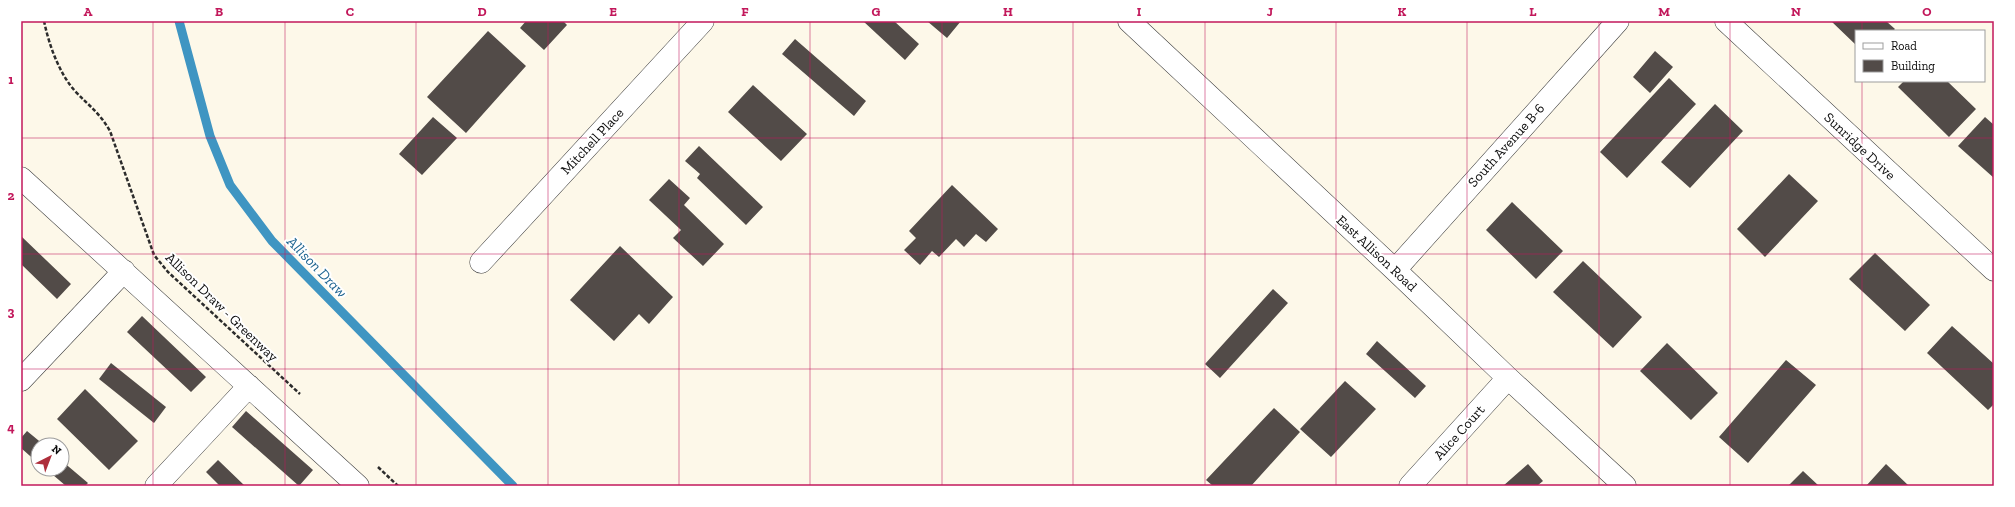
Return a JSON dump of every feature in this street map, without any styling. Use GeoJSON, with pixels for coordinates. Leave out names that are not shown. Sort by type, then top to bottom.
{"type":"FeatureCollection","features":[{"type":"Feature","properties":{"kind":"street","name":"Mitchell Place"},"geometry":{"type":"LineString","coordinates":[[481,262],[703,21]]}},
{"type":"Feature","properties":{"kind":"street","name":"East Allison Road"},"geometry":{"type":"LineString","coordinates":[[1129,21],[1396,270],[1508,378],[1625,486]]}},
{"type":"Feature","properties":{"kind":"street","name":"South Avenue B-6"},"geometry":{"type":"LineString","coordinates":[[1396,270],[1618,21]]}},
{"type":"Feature","properties":{"kind":"street","name":"Sunridge Drive"},"geometry":{"type":"LineString","coordinates":[[1726,21],[1994,270]]}},
{"type":"Feature","properties":{"kind":"street"},"geometry":{"type":"LineString","coordinates":[[21,178],[249,386],[346,482]]}},
{"type":"Feature","properties":{"kind":"street"},"geometry":{"type":"LineString","coordinates":[[21,380],[124,271]]}},
{"type":"Feature","properties":{"kind":"street","name":"Alice Court"},"geometry":{"type":"LineString","coordinates":[[1410,486],[1508,378]]}},
{"type":"Feature","properties":{"kind":"street"},"geometry":{"type":"LineString","coordinates":[[156,486],[249,386]]}},
{"type":"Feature","properties":{"kind":"path","name":"Allison Draw - Greenway"},"geometry":{"type":"LineString","coordinates":[[44,21],[61,73],[75,91],[100,115],[110,131],[154,255],[168,272],[300,395]]}},
{"type":"Feature","properties":{"kind":"path"},"geometry":{"type":"LineString","coordinates":[[375,465],[398,486]]}},
{"type":"Feature","properties":{"kind":"building"},"geometry":{"type":"Polygon","coordinates":[[[526,21],[563,21],[567,25],[544,50],[520,28],[526,21]]]}},
{"type":"Feature","properties":{"kind":"building"},"geometry":{"type":"Polygon","coordinates":[[[863,21],[894,21],[919,44],[905,60],[863,21]]]}},
{"type":"Feature","properties":{"kind":"building"},"geometry":{"type":"Polygon","coordinates":[[[927,21],[961,21],[947,38],[927,21]]]}},
{"type":"Feature","properties":{"kind":"building"},"geometry":{"type":"Polygon","coordinates":[[[1831,21],[1886,21],[1895,29],[1855,30],[1855,44],[1831,21]]]}},
{"type":"Feature","properties":{"kind":"building"},"geometry":{"type":"Polygon","coordinates":[[[488,31],[526,66],[466,133],[427,97],[488,31]]]}},
{"type":"Feature","properties":{"kind":"building"},"geometry":{"type":"Polygon","coordinates":[[[795,39],[866,101],[854,116],[782,54],[795,39]]]}},
{"type":"Feature","properties":{"kind":"building"},"geometry":{"type":"Polygon","coordinates":[[[1655,51],[1673,67],[1650,93],[1633,77],[1655,51]]]}},
{"type":"Feature","properties":{"kind":"building"},"geometry":{"type":"Polygon","coordinates":[[[1669,78],[1696,104],[1627,178],[1600,152],[1669,78]]]}},
{"type":"Feature","properties":{"kind":"building"},"geometry":{"type":"Polygon","coordinates":[[[1903,82],[1948,82],[1976,109],[1949,137],[1898,87],[1903,82]]]}},
{"type":"Feature","properties":{"kind":"building"},"geometry":{"type":"Polygon","coordinates":[[[753,85],[807,134],[781,161],[728,112],[753,85]]]}},
{"type":"Feature","properties":{"kind":"building"},"geometry":{"type":"Polygon","coordinates":[[[1715,104],[1743,131],[1690,188],[1661,162],[1715,104]]]}},
{"type":"Feature","properties":{"kind":"building"},"geometry":{"type":"Polygon","coordinates":[[[433,117],[457,138],[422,175],[399,154],[433,117]]]}},
{"type":"Feature","properties":{"kind":"building"},"geometry":{"type":"Polygon","coordinates":[[[1985,117],[1994,125],[1994,178],[1958,146],[1985,117]]]}},
{"type":"Feature","properties":{"kind":"building"},"geometry":{"type":"Polygon","coordinates":[[[699,146],[763,207],[746,225],[697,178],[700,174],[685,161],[699,146]]]}},
{"type":"Feature","properties":{"kind":"building"},"geometry":{"type":"Polygon","coordinates":[[[1789,174],[1818,201],[1765,257],[1737,229],[1789,174]]]}},
{"type":"Feature","properties":{"kind":"building"},"geometry":{"type":"Polygon","coordinates":[[[669,179],[690,198],[684,205],[724,244],[703,266],[673,238],[681,230],[649,200],[669,179]]]}},
{"type":"Feature","properties":{"kind":"building"},"geometry":{"type":"Polygon","coordinates":[[[952,185],[998,229],[986,242],[976,234],[964,247],[956,239],[939,257],[932,251],[920,265],[904,250],[916,238],[909,231],[952,185]]]}},
{"type":"Feature","properties":{"kind":"building"},"geometry":{"type":"Polygon","coordinates":[[[1512,202],[1563,251],[1536,279],[1486,230],[1512,202]]]}},
{"type":"Feature","properties":{"kind":"building"},"geometry":{"type":"Polygon","coordinates":[[[21,236],[71,284],[57,299],[21,264],[21,236]]]}},
{"type":"Feature","properties":{"kind":"building"},"geometry":{"type":"Polygon","coordinates":[[[620,246],[673,297],[649,324],[639,314],[614,341],[570,300],[620,246]]]}},
{"type":"Feature","properties":{"kind":"building"},"geometry":{"type":"Polygon","coordinates":[[[1875,253],[1930,305],[1905,331],[1849,279],[1875,253]]]}},
{"type":"Feature","properties":{"kind":"building"},"geometry":{"type":"Polygon","coordinates":[[[1583,261],[1642,317],[1613,348],[1553,292],[1583,261]]]}},
{"type":"Feature","properties":{"kind":"building"},"geometry":{"type":"Polygon","coordinates":[[[1273,289],[1288,303],[1220,378],[1205,364],[1273,289]]]}},
{"type":"Feature","properties":{"kind":"building"},"geometry":{"type":"Polygon","coordinates":[[[142,316],[206,377],[191,392],[127,332],[142,316]]]}},
{"type":"Feature","properties":{"kind":"building"},"geometry":{"type":"Polygon","coordinates":[[[1952,326],[1994,364],[1994,404],[1988,410],[1927,353],[1952,326]]]}},
{"type":"Feature","properties":{"kind":"building"},"geometry":{"type":"Polygon","coordinates":[[[1377,341],[1426,386],[1415,398],[1366,354],[1377,341]]]}},
{"type":"Feature","properties":{"kind":"building"},"geometry":{"type":"Polygon","coordinates":[[[1667,343],[1718,393],[1691,420],[1640,371],[1667,343]]]}},
{"type":"Feature","properties":{"kind":"building"},"geometry":{"type":"Polygon","coordinates":[[[1786,360],[1816,385],[1748,463],[1719,437],[1786,360]]]}},
{"type":"Feature","properties":{"kind":"building"},"geometry":{"type":"Polygon","coordinates":[[[111,363],[166,407],[154,423],[99,379],[111,363]]]}},
{"type":"Feature","properties":{"kind":"building"},"geometry":{"type":"Polygon","coordinates":[[[1345,381],[1376,409],[1331,457],[1300,429],[1345,381]]]}},
{"type":"Feature","properties":{"kind":"building"},"geometry":{"type":"Polygon","coordinates":[[[85,389],[138,441],[109,470],[57,419],[85,389]]]}},
{"type":"Feature","properties":{"kind":"building"},"geometry":{"type":"Polygon","coordinates":[[[1274,408],[1300,432],[1251,486],[1213,486],[1206,480],[1274,408]]]}},
{"type":"Feature","properties":{"kind":"building"},"geometry":{"type":"Polygon","coordinates":[[[246,411],[313,470],[299,486],[232,427],[246,411]]]}},
{"type":"Feature","properties":{"kind":"building"},"geometry":{"type":"Polygon","coordinates":[[[27,431],[34,437],[30,437],[30,456],[21,448],[21,438],[27,431]]]}},
{"type":"Feature","properties":{"kind":"building"},"geometry":{"type":"Polygon","coordinates":[[[218,460],[245,486],[220,486],[206,472],[218,460]]]}},
{"type":"Feature","properties":{"kind":"building"},"geometry":{"type":"Polygon","coordinates":[[[1528,464],[1543,481],[1537,486],[1503,486],[1528,464]]]}},
{"type":"Feature","properties":{"kind":"building"},"geometry":{"type":"Polygon","coordinates":[[[1886,464],[1909,486],[1866,486],[1886,464]]]}},
{"type":"Feature","properties":{"kind":"building"},"geometry":{"type":"Polygon","coordinates":[[[70,468],[88,483],[85,486],[66,486],[55,477],[70,477],[70,468]]]}},
{"type":"Feature","properties":{"kind":"building"},"geometry":{"type":"Polygon","coordinates":[[[1803,471],[1819,486],[1788,486],[1803,471]]]}},
{"type":"Feature","properties":{"kind":"waterway","name":"Allison Draw"},"geometry":{"type":"LineString","coordinates":[[179,21],[210,136],[230,185],[272,241],[513,486]]}}]}
